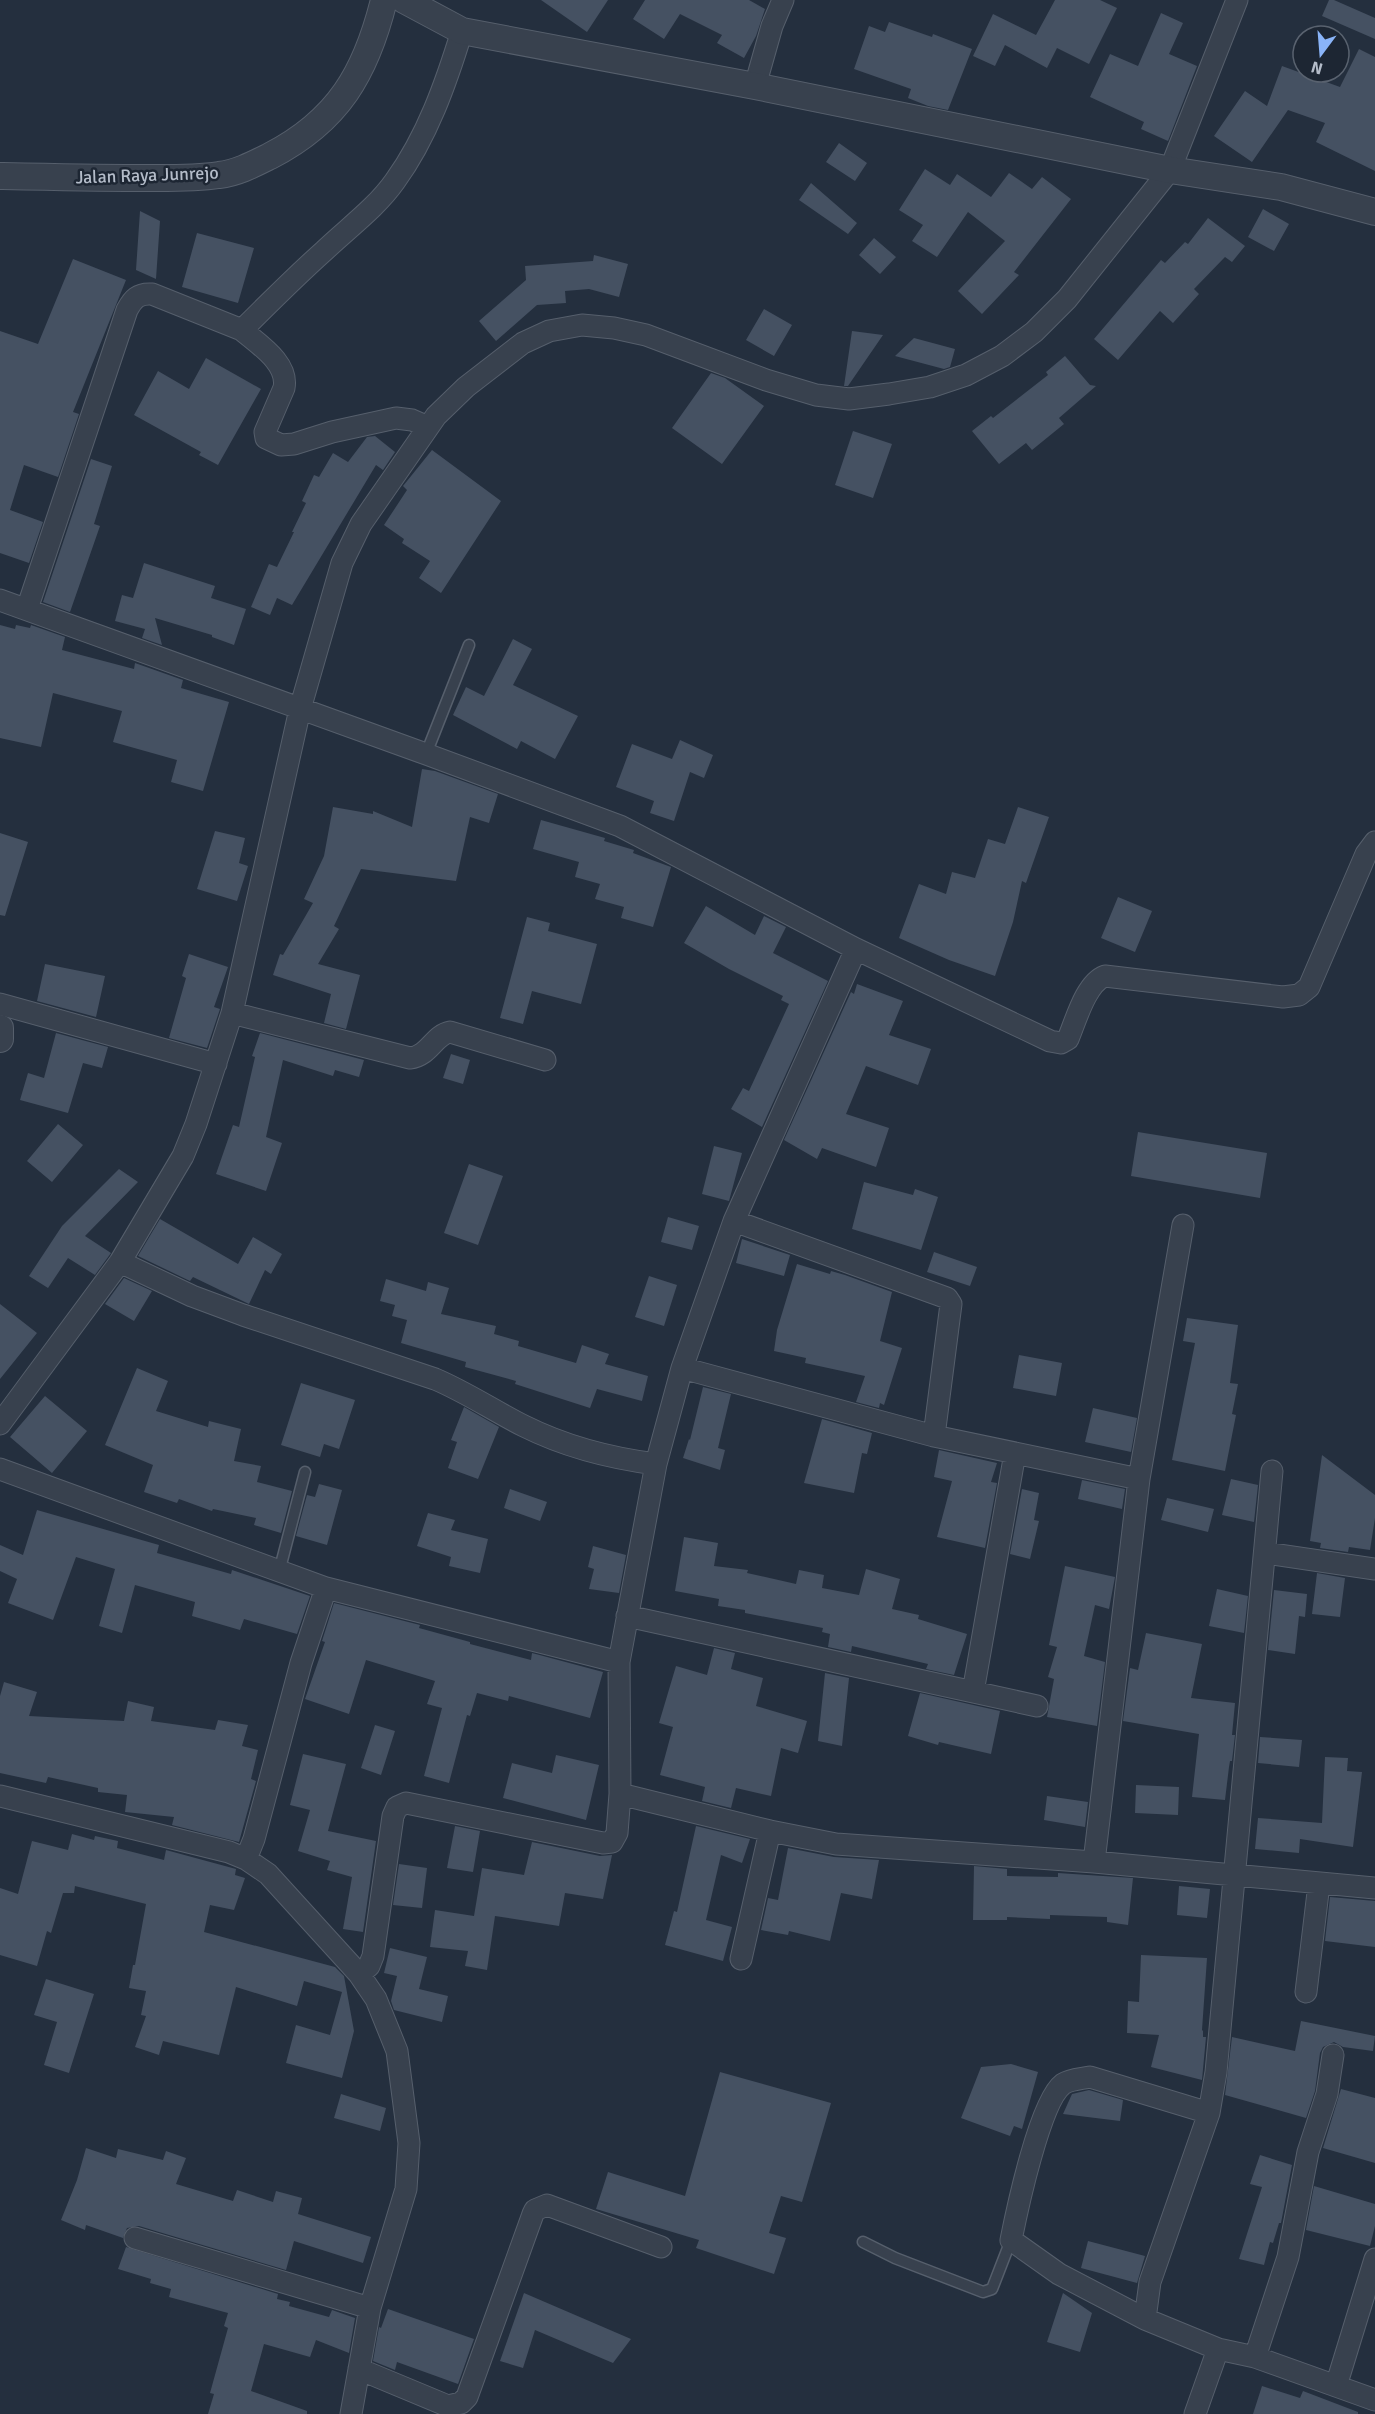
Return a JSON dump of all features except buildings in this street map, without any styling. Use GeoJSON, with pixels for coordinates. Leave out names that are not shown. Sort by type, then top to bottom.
{"type":"FeatureCollection","features":[{"type":"Feature","properties":{"kind":"street","name":"Jalan Raya Junrejo"},"geometry":{"type":"LineString","coordinates":[[0,176],[159,178],[220,175],[249,166],[302,137],[326,117],[344,97],[369,46],[384,0]]}},
{"type":"Feature","properties":{"kind":"street"},"geometry":{"type":"LineString","coordinates":[[404,0],[462,32],[755,86],[1170,170],[1281,188],[1375,212]]}},
{"type":"Feature","properties":{"kind":"street"},"geometry":{"type":"LineString","coordinates":[[755,86],[772,26],[783,0]]}},
{"type":"Feature","properties":{"kind":"street"},"geometry":{"type":"LineString","coordinates":[[0,1424],[120,1263],[183,1156],[232,1013],[300,709],[342,563],[361,524],[436,416],[466,387],[523,344],[549,331],[582,324],[646,335],[766,380],[816,395],[849,399],[889,394],[930,387],[966,375],[1002,356],[1035,332],[1067,299],[1170,170],[1237,0]]}},
{"type":"Feature","properties":{"kind":"street"},"geometry":{"type":"LineString","coordinates":[[242,330],[362,216],[394,182],[411,156],[432,112],[462,32]]}},
{"type":"Feature","properties":{"kind":"street"},"geometry":{"type":"LineString","coordinates":[[27,609],[123,321],[132,301],[138,296],[152,294],[242,330],[275,360],[284,374],[284,388],[265,432],[266,438],[273,442],[294,444],[332,432],[396,418],[412,420],[428,427]]}},
{"type":"Feature","properties":{"kind":"street"},"geometry":{"type":"LineString","coordinates":[[0,600],[620,826],[856,949],[1050,1041],[1061,1043],[1068,1039],[1090,987],[1097,979],[1105,976],[1283,997],[1299,995],[1309,987],[1366,854],[1375,842]]}},
{"type":"Feature","properties":{"kind":"street"},"geometry":{"type":"LineString","coordinates":[[359,1974],[369,1966],[372,1956],[393,1816],[398,1807],[406,1803],[603,1844],[612,1842],[617,1833],[620,1794],[619,1662],[656,1464],[682,1368],[734,1221],[856,949]]}},
{"type":"Feature","properties":{"kind":"street"},"geometry":{"type":"LineString","coordinates":[[0,1004],[216,1064]]}},
{"type":"Feature","properties":{"kind":"street"},"geometry":{"type":"LineString","coordinates":[[232,1013],[410,1058],[422,1056],[445,1033],[450,1032],[545,1060]]}},
{"type":"Feature","properties":{"kind":"street"},"geometry":{"type":"LineString","coordinates":[[0,1028],[0,1039]]}},
{"type":"Feature","properties":{"kind":"street"},"geometry":{"type":"LineString","coordinates":[[734,1221],[947,1298],[951,1304],[934,1436]]}},
{"type":"Feature","properties":{"kind":"street"},"geometry":{"type":"LineString","coordinates":[[1094,1862],[1139,1479],[1183,1225]]}},
{"type":"Feature","properties":{"kind":"street"},"geometry":{"type":"LineString","coordinates":[[120,1263],[192,1296],[243,1315],[435,1379],[463,1391],[525,1426],[558,1441],[614,1458],[656,1464]]}},
{"type":"Feature","properties":{"kind":"street"},"geometry":{"type":"LineString","coordinates":[[682,1368],[934,1436],[1139,1479]]}},
{"type":"Feature","properties":{"kind":"street"},"geometry":{"type":"LineString","coordinates":[[973,1692],[1015,1453]]}},
{"type":"Feature","properties":{"kind":"street"},"geometry":{"type":"LineString","coordinates":[[0,1469],[326,1588],[619,1662]]}},
{"type":"Feature","properties":{"kind":"street"},"geometry":{"type":"LineString","coordinates":[[1145,2319],[1150,2282],[1209,2113],[1216,2072],[1272,1471]]}},
{"type":"Feature","properties":{"kind":"street"},"geometry":{"type":"LineString","coordinates":[[1266,1553],[1375,1569]]}},
{"type":"Feature","properties":{"kind":"street"},"geometry":{"type":"LineString","coordinates":[[246,1859],[254,1839],[301,1663],[326,1588]]}},
{"type":"Feature","properties":{"kind":"street"},"geometry":{"type":"LineString","coordinates":[[627,1616],[1037,1706]]}},
{"type":"Feature","properties":{"kind":"street"},"geometry":{"type":"LineString","coordinates":[[620,1794],[770,1831],[836,1844],[1094,1862],[1375,1888]]}},
{"type":"Feature","properties":{"kind":"street"},"geometry":{"type":"LineString","coordinates":[[0,1796],[229,1852],[246,1859],[268,1874],[359,1974],[376,1999],[397,2051],[409,2143],[406,2189],[370,2308],[351,2414]]}},
{"type":"Feature","properties":{"kind":"street"},"geometry":{"type":"LineString","coordinates":[[741,1959],[770,1831]]}},
{"type":"Feature","properties":{"kind":"street"},"geometry":{"type":"LineString","coordinates":[[1306,1992],[1319,1884]]}},
{"type":"Feature","properties":{"kind":"street"},"geometry":{"type":"LineString","coordinates":[[1255,2357],[1288,2258],[1308,2152],[1327,2094],[1333,2055]]}},
{"type":"Feature","properties":{"kind":"street"},"geometry":{"type":"LineString","coordinates":[[1209,2113],[1090,2077],[1072,2080],[1062,2085],[1051,2100],[1037,2137],[1022,2188],[1011,2240],[1059,2274],[1145,2319],[1218,2349],[1255,2357],[1375,2400]]}},
{"type":"Feature","properties":{"kind":"street"},"geometry":{"type":"LineString","coordinates":[[359,2368],[448,2406],[461,2403],[467,2397],[533,2214],[540,2207],[546,2205],[661,2247]]}},
{"type":"Feature","properties":{"kind":"street"},"geometry":{"type":"LineString","coordinates":[[135,2238],[370,2308]]}},
{"type":"Feature","properties":{"kind":"street"},"geometry":{"type":"LineString","coordinates":[[1336,2386],[1375,2259]]}},
{"type":"Feature","properties":{"kind":"street"},"geometry":{"type":"LineString","coordinates":[[1195,2414],[1218,2349]]}},
{"type":"Feature","properties":{"kind":"lane"},"geometry":{"type":"LineString","coordinates":[[426,754],[469,645]]}},
{"type":"Feature","properties":{"kind":"lane"},"geometry":{"type":"LineString","coordinates":[[279,1572],[305,1472]]}},
{"type":"Feature","properties":{"kind":"lane"},"geometry":{"type":"LineString","coordinates":[[863,2242],[895,2258],[983,2292],[992,2289],[1011,2240]]}}]}
